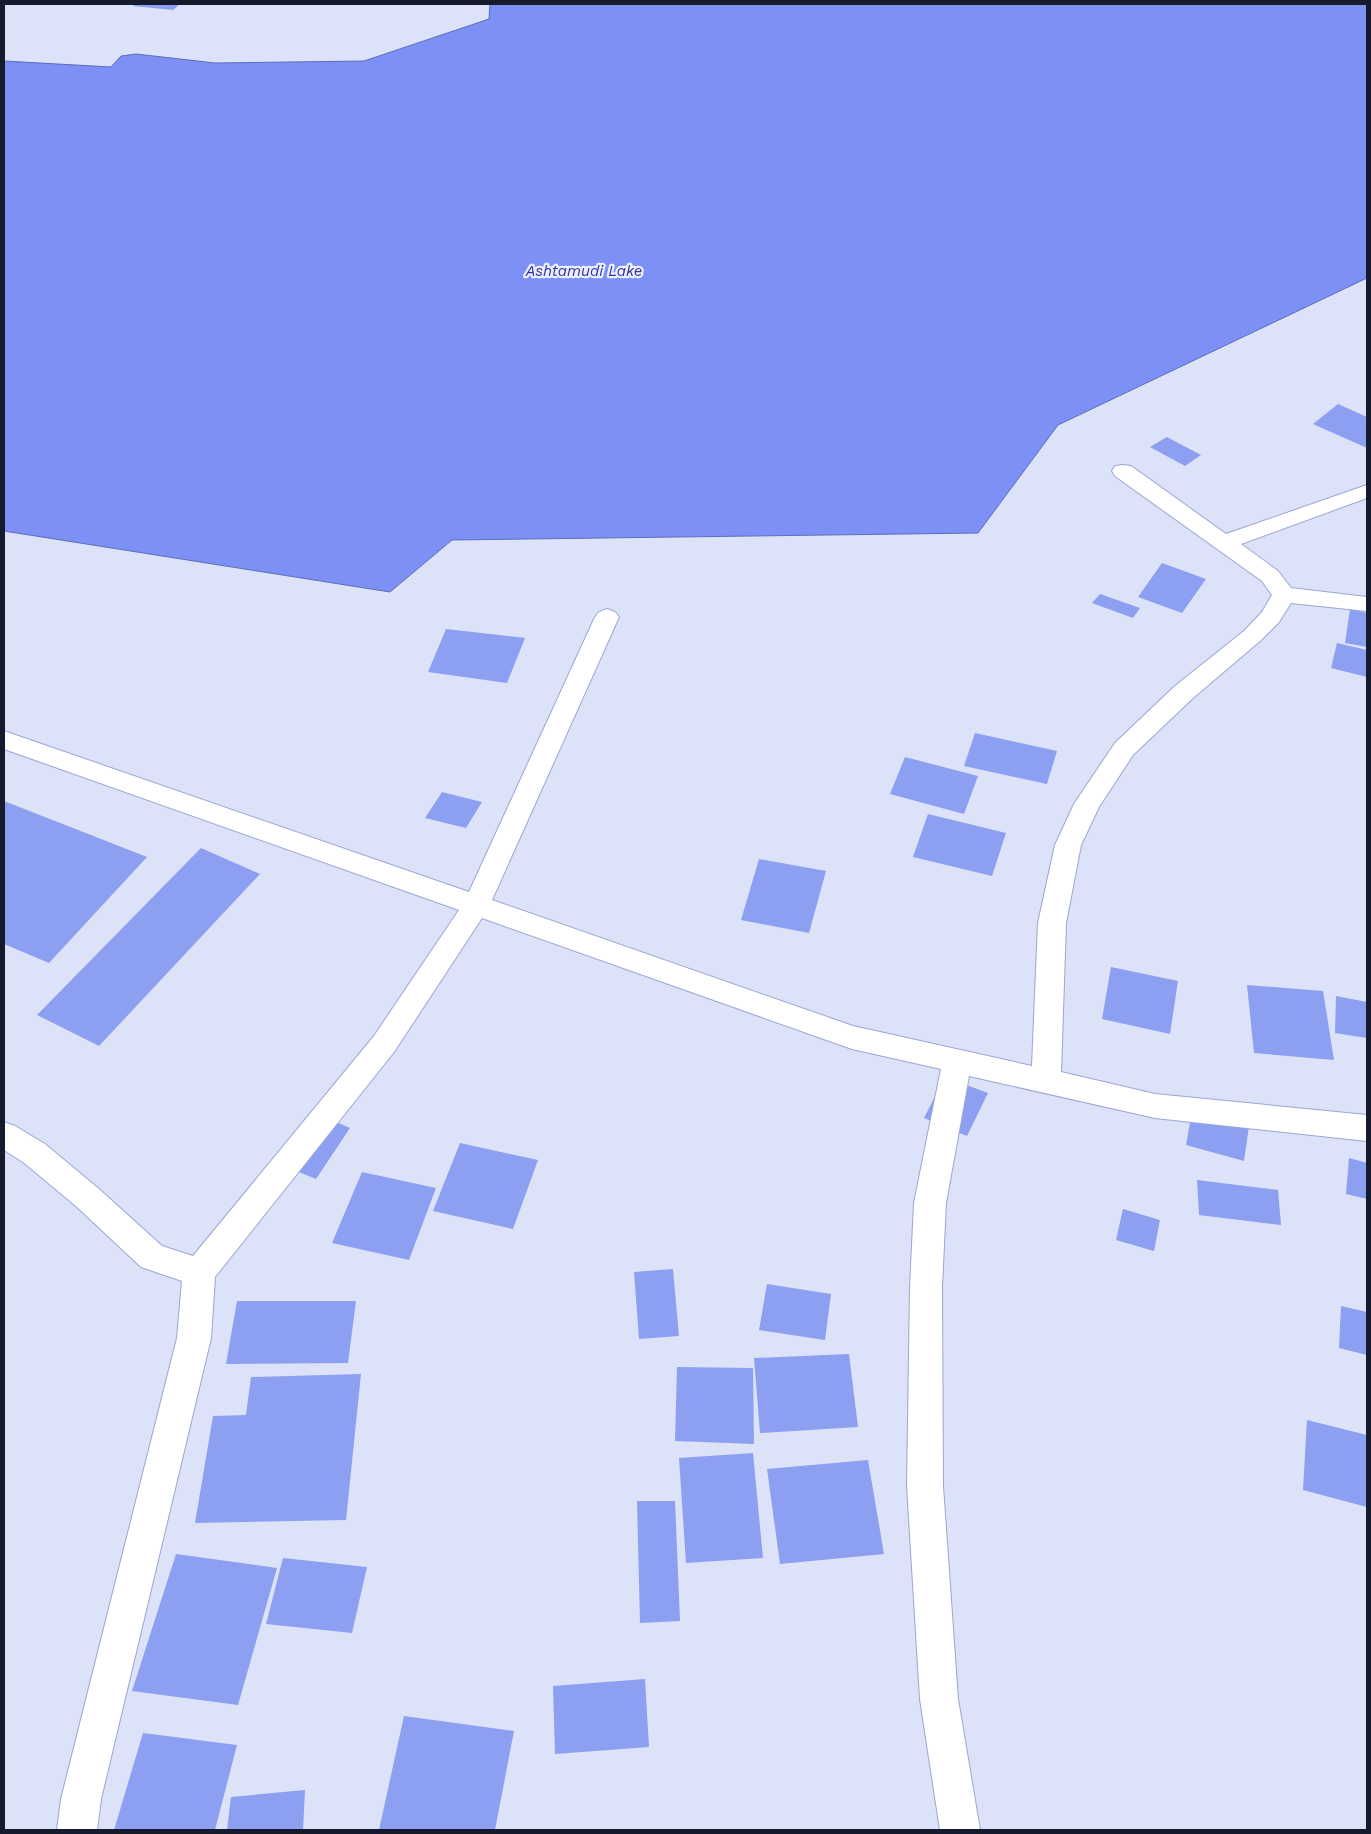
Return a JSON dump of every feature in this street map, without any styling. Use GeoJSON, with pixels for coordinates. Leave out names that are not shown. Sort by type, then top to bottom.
{"type":"FeatureCollection","features":[{"type":"Feature","properties":{"kind":"street"},"geometry":{"type":"LineString","coordinates":[[1123,471],[1270,576],[1284,595],[1367,604]]}},
{"type":"Feature","properties":{"kind":"street"},"geometry":{"type":"LineString","coordinates":[[1223,543],[1367,491]]}},
{"type":"Feature","properties":{"kind":"street"},"geometry":{"type":"LineString","coordinates":[[1046,1081],[1052,922],[1068,845],[1087,804],[1124,749],[1184,692],[1252,636],[1271,617],[1284,595]]}},
{"type":"Feature","properties":{"kind":"street"},"geometry":{"type":"LineString","coordinates":[[77,1830],[81,1799],[194,1338],[199,1272],[384,1044],[476,906],[607,617]]}},
{"type":"Feature","properties":{"kind":"street"},"geometry":{"type":"LineString","coordinates":[[4,740],[852,1038],[1155,1106],[1367,1128]]}},
{"type":"Feature","properties":{"kind":"street"},"geometry":{"type":"LineString","coordinates":[[957,1061],[930,1203],[926,1287],[924,1486],[939,1699],[960,1830]]}},
{"type":"Feature","properties":{"kind":"street"},"geometry":{"type":"LineString","coordinates":[[4,1135],[34,1153],[88,1198],[152,1257],[199,1272]]}},
{"type":"Feature","properties":{"kind":"water","name":"Ashtamudi Lake"},"geometry":{"type":"Polygon","coordinates":[[[490,4],[1367,4],[1367,278],[1058,425],[978,533],[452,540],[390,592],[4,531],[4,61],[111,67],[121,56],[136,54],[215,63],[364,61],[489,19],[490,4]]]}},
{"type":"Feature","properties":{"kind":"building"},"geometry":{"type":"Polygon","coordinates":[[[135,4],[180,4],[173,10],[133,6],[135,4]]]}},
{"type":"Feature","properties":{"kind":"building"},"geometry":{"type":"Polygon","coordinates":[[[1338,404],[1367,417],[1367,448],[1313,424],[1338,404]]]}},
{"type":"Feature","properties":{"kind":"building"},"geometry":{"type":"Polygon","coordinates":[[[1167,437],[1201,455],[1185,466],[1150,447],[1167,437]]]}},
{"type":"Feature","properties":{"kind":"building"},"geometry":{"type":"Polygon","coordinates":[[[1162,563],[1206,579],[1182,613],[1138,597],[1162,563]]]}},
{"type":"Feature","properties":{"kind":"building"},"geometry":{"type":"Polygon","coordinates":[[[1100,594],[1140,608],[1133,618],[1092,603],[1100,594]]]}},
{"type":"Feature","properties":{"kind":"building"},"geometry":{"type":"Polygon","coordinates":[[[1350,609],[1367,613],[1367,647],[1345,643],[1350,609]]]}},
{"type":"Feature","properties":{"kind":"building"},"geometry":{"type":"Polygon","coordinates":[[[446,629],[525,638],[507,683],[428,672],[446,629]]]}},
{"type":"Feature","properties":{"kind":"building"},"geometry":{"type":"Polygon","coordinates":[[[1337,643],[1367,650],[1367,677],[1331,668],[1337,643]]]}},
{"type":"Feature","properties":{"kind":"building"},"geometry":{"type":"Polygon","coordinates":[[[975,733],[1057,751],[1047,784],[964,766],[975,733]]]}},
{"type":"Feature","properties":{"kind":"building"},"geometry":{"type":"Polygon","coordinates":[[[905,757],[978,776],[964,814],[890,794],[905,757]]]}},
{"type":"Feature","properties":{"kind":"building"},"geometry":{"type":"Polygon","coordinates":[[[442,792],[482,802],[466,828],[425,818],[442,792]]]}},
{"type":"Feature","properties":{"kind":"building"},"geometry":{"type":"Polygon","coordinates":[[[4,801],[147,857],[49,963],[4,944],[4,801]]]}},
{"type":"Feature","properties":{"kind":"building"},"geometry":{"type":"Polygon","coordinates":[[[928,814],[1006,833],[992,876],[913,857],[928,814]]]}},
{"type":"Feature","properties":{"kind":"building"},"geometry":{"type":"Polygon","coordinates":[[[201,848],[260,874],[99,1046],[37,1015],[201,848]]]}},
{"type":"Feature","properties":{"kind":"building"},"geometry":{"type":"Polygon","coordinates":[[[759,859],[826,871],[809,933],[741,920],[759,859]]]}},
{"type":"Feature","properties":{"kind":"building"},"geometry":{"type":"Polygon","coordinates":[[[1111,967],[1178,981],[1170,1034],[1102,1019],[1111,967]]]}},
{"type":"Feature","properties":{"kind":"building"},"geometry":{"type":"Polygon","coordinates":[[[1247,985],[1323,991],[1334,1060],[1254,1053],[1247,985]]]}},
{"type":"Feature","properties":{"kind":"building"},"geometry":{"type":"Polygon","coordinates":[[[1336,996],[1367,1002],[1367,1038],[1335,1033],[1336,996]]]}},
{"type":"Feature","properties":{"kind":"building"},"geometry":{"type":"Polygon","coordinates":[[[945,1077],[988,1093],[967,1136],[924,1118],[945,1077]]]}},
{"type":"Feature","properties":{"kind":"building"},"geometry":{"type":"Polygon","coordinates":[[[1192,1111],[1249,1126],[1244,1161],[1186,1145],[1192,1111]]]}},
{"type":"Feature","properties":{"kind":"building"},"geometry":{"type":"Polygon","coordinates":[[[320,1115],[350,1128],[316,1179],[284,1166],[320,1115]]]}},
{"type":"Feature","properties":{"kind":"building"},"geometry":{"type":"Polygon","coordinates":[[[460,1143],[538,1160],[513,1229],[433,1211],[460,1143]]]}},
{"type":"Feature","properties":{"kind":"building"},"geometry":{"type":"Polygon","coordinates":[[[1349,1158],[1367,1163],[1367,1199],[1346,1194],[1349,1158]]]}},
{"type":"Feature","properties":{"kind":"building"},"geometry":{"type":"Polygon","coordinates":[[[362,1172],[436,1188],[409,1260],[332,1243],[362,1172]]]}},
{"type":"Feature","properties":{"kind":"building"},"geometry":{"type":"Polygon","coordinates":[[[1197,1180],[1278,1190],[1281,1225],[1199,1215],[1197,1180]]]}},
{"type":"Feature","properties":{"kind":"building"},"geometry":{"type":"Polygon","coordinates":[[[1123,1209],[1160,1220],[1154,1251],[1116,1240],[1123,1209]]]}},
{"type":"Feature","properties":{"kind":"building"},"geometry":{"type":"Polygon","coordinates":[[[673,1269],[679,1336],[639,1339],[634,1272],[673,1269]]]}},
{"type":"Feature","properties":{"kind":"building"},"geometry":{"type":"Polygon","coordinates":[[[767,1284],[831,1294],[825,1340],[759,1330],[767,1284]]]}},
{"type":"Feature","properties":{"kind":"building"},"geometry":{"type":"Polygon","coordinates":[[[237,1301],[356,1301],[348,1363],[226,1364],[237,1301]]]}},
{"type":"Feature","properties":{"kind":"building"},"geometry":{"type":"Polygon","coordinates":[[[1341,1306],[1367,1312],[1367,1355],[1339,1348],[1341,1306]]]}},
{"type":"Feature","properties":{"kind":"building"},"geometry":{"type":"Polygon","coordinates":[[[849,1354],[858,1427],[760,1433],[754,1358],[849,1354]]]}},
{"type":"Feature","properties":{"kind":"building"},"geometry":{"type":"Polygon","coordinates":[[[677,1367],[753,1368],[754,1444],[675,1441],[677,1367]]]}},
{"type":"Feature","properties":{"kind":"building"},"geometry":{"type":"Polygon","coordinates":[[[361,1374],[346,1520],[195,1523],[213,1416],[246,1415],[251,1377],[361,1374]]]}},
{"type":"Feature","properties":{"kind":"building"},"geometry":{"type":"Polygon","coordinates":[[[1307,1420],[1367,1435],[1367,1507],[1303,1490],[1307,1420]]]}},
{"type":"Feature","properties":{"kind":"building"},"geometry":{"type":"Polygon","coordinates":[[[753,1453],[763,1558],[686,1563],[679,1458],[753,1453]]]}},
{"type":"Feature","properties":{"kind":"building"},"geometry":{"type":"Polygon","coordinates":[[[868,1460],[884,1554],[780,1564],[767,1469],[868,1460]]]}},
{"type":"Feature","properties":{"kind":"building"},"geometry":{"type":"Polygon","coordinates":[[[637,1501],[675,1501],[680,1621],[640,1623],[637,1501]]]}},
{"type":"Feature","properties":{"kind":"building"},"geometry":{"type":"Polygon","coordinates":[[[176,1554],[277,1568],[238,1705],[132,1691],[176,1554]]]}},
{"type":"Feature","properties":{"kind":"building"},"geometry":{"type":"Polygon","coordinates":[[[283,1558],[367,1567],[352,1633],[266,1624],[283,1558]]]}},
{"type":"Feature","properties":{"kind":"building"},"geometry":{"type":"Polygon","coordinates":[[[645,1679],[649,1747],[555,1754],[553,1686],[645,1679]]]}},
{"type":"Feature","properties":{"kind":"building"},"geometry":{"type":"Polygon","coordinates":[[[404,1716],[514,1731],[495,1830],[379,1830],[404,1716]]]}},
{"type":"Feature","properties":{"kind":"building"},"geometry":{"type":"Polygon","coordinates":[[[143,1733],[237,1745],[215,1830],[114,1830],[143,1733]]]}},
{"type":"Feature","properties":{"kind":"building"},"geometry":{"type":"Polygon","coordinates":[[[305,1790],[303,1830],[227,1830],[231,1797],[305,1790]]]}}]}
